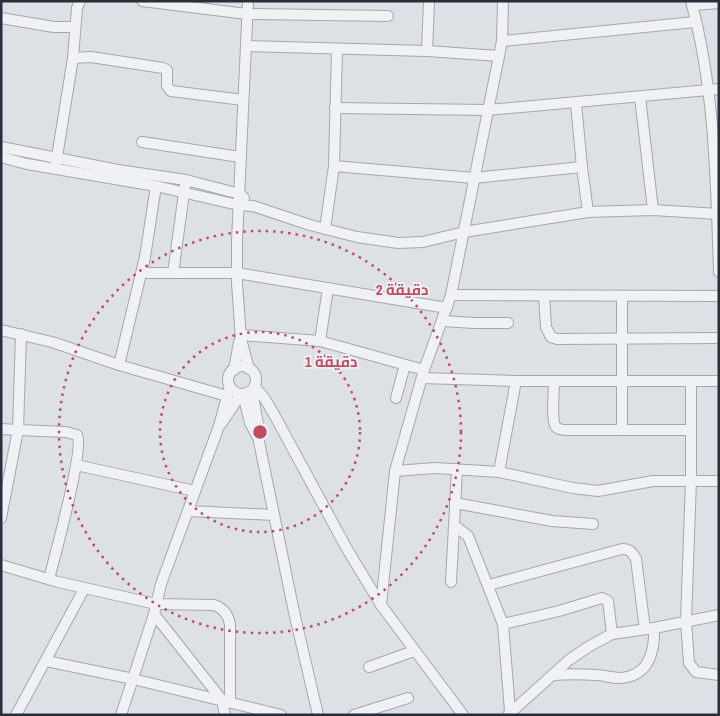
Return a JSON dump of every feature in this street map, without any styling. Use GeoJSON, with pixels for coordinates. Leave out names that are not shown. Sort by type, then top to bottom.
{"type":"FeatureCollection","features":[{"type":"Feature","properties":{"kind":"street"},"geometry":{"type":"LineString","coordinates":[[56,163],[80,1]]}},
{"type":"Feature","properties":{"kind":"street"},"geometry":{"type":"LineString","coordinates":[[142,1],[247,14],[388,16]]}},
{"type":"Feature","properties":{"kind":"street"},"geometry":{"type":"LineString","coordinates":[[219,426],[247,391],[255,376],[249,369],[241,337],[237,273],[238,206],[248,1]]}},
{"type":"Feature","properties":{"kind":"street"},"geometry":{"type":"LineString","coordinates":[[427,51],[429,1]]}},
{"type":"Feature","properties":{"kind":"street"},"geometry":{"type":"LineString","coordinates":[[380,605],[395,471],[423,374],[451,295],[502,41],[503,1]]}},
{"type":"Feature","properties":{"kind":"street"},"geometry":{"type":"LineString","coordinates":[[719,3],[691,3],[714,90],[719,272]]}},
{"type":"Feature","properties":{"kind":"street"},"geometry":{"type":"LineString","coordinates":[[1,18],[54,27],[75,27]]}},
{"type":"Feature","properties":{"kind":"street"},"geometry":{"type":"LineString","coordinates":[[502,41],[696,22]]}},
{"type":"Feature","properties":{"kind":"street"},"geometry":{"type":"LineString","coordinates":[[246,46],[427,51],[499,56]]}},
{"type":"Feature","properties":{"kind":"street"},"geometry":{"type":"LineString","coordinates":[[325,228],[334,166],[337,49]]}},
{"type":"Feature","properties":{"kind":"street"},"geometry":{"type":"LineString","coordinates":[[73,58],[91,57],[163,68],[167,70],[167,86],[171,91],[243,100]]}},
{"type":"Feature","properties":{"kind":"street"},"geometry":{"type":"LineString","coordinates":[[334,108],[488,110],[714,90]]}},
{"type":"Feature","properties":{"kind":"street"},"geometry":{"type":"LineString","coordinates":[[640,96],[653,210]]}},
{"type":"Feature","properties":{"kind":"street"},"geometry":{"type":"LineString","coordinates":[[576,102],[588,212]]}},
{"type":"Feature","properties":{"kind":"street"},"geometry":{"type":"LineString","coordinates":[[142,142],[240,157]]}},
{"type":"Feature","properties":{"kind":"street"},"geometry":{"type":"LineString","coordinates":[[1,147],[56,163],[238,206],[253,206],[357,237],[404,243],[588,212],[653,210],[718,214]]}},
{"type":"Feature","properties":{"kind":"street"},"geometry":{"type":"LineString","coordinates":[[1,157],[118,170],[186,180],[240,194],[253,206]]}},
{"type":"Feature","properties":{"kind":"street"},"geometry":{"type":"LineString","coordinates":[[334,166],[474,178],[582,167]]}},
{"type":"Feature","properties":{"kind":"street"},"geometry":{"type":"LineString","coordinates":[[173,273],[186,180]]}},
{"type":"Feature","properties":{"kind":"street"},"geometry":{"type":"LineString","coordinates":[[119,365],[142,273],[156,186]]}},
{"type":"Feature","properties":{"kind":"street"},"geometry":{"type":"LineString","coordinates":[[142,273],[237,273],[447,308]]}},
{"type":"Feature","properties":{"kind":"street"},"geometry":{"type":"LineString","coordinates":[[320,341],[328,288]]}},
{"type":"Feature","properties":{"kind":"street"},"geometry":{"type":"LineString","coordinates":[[451,295],[719,296]]}},
{"type":"Feature","properties":{"kind":"street"},"geometry":{"type":"LineString","coordinates":[[544,296],[546,327],[551,337],[561,339],[622,340],[719,338]]}},
{"type":"Feature","properties":{"kind":"street"},"geometry":{"type":"LineString","coordinates":[[622,296],[622,430]]}},
{"type":"Feature","properties":{"kind":"street"},"geometry":{"type":"LineString","coordinates":[[443,321],[508,323]]}},
{"type":"Feature","properties":{"kind":"street"},"geometry":{"type":"LineString","coordinates":[[1,330],[52,342],[119,365],[228,391],[247,391],[265,399],[347,549],[380,605],[463,715]]}},
{"type":"Feature","properties":{"kind":"street"},"geometry":{"type":"LineString","coordinates":[[1,518],[18,430],[21,334]]}},
{"type":"Feature","properties":{"kind":"street"},"geometry":{"type":"LineString","coordinates":[[241,337],[320,341],[405,365],[423,374],[554,382],[622,380],[719,381]]}},
{"type":"Feature","properties":{"kind":"street"},"geometry":{"type":"LineString","coordinates":[[121,715],[154,614],[161,584],[219,426],[228,391],[229,377],[234,370],[241,337]]}},
{"type":"Feature","properties":{"kind":"street"},"geometry":{"type":"LineString","coordinates":[[396,398],[405,365]]}},
{"type":"Feature","properties":{"kind":"street"},"geometry":{"type":"LineString","coordinates":[[234,370],[240,367],[249,369]]}},
{"type":"Feature","properties":{"kind":"street"},"geometry":{"type":"LineString","coordinates":[[499,472],[516,381]]}},
{"type":"Feature","properties":{"kind":"street"},"geometry":{"type":"LineString","coordinates":[[554,382],[553,418],[557,428],[568,430],[691,430]]}},
{"type":"Feature","properties":{"kind":"street"},"geometry":{"type":"LineString","coordinates":[[690,382],[691,480],[686,621],[689,663],[696,672],[719,675]]}},
{"type":"Feature","properties":{"kind":"street"},"geometry":{"type":"LineString","coordinates":[[247,391],[258,424],[258,437],[274,515],[318,715]]}},
{"type":"Feature","properties":{"kind":"street"},"geometry":{"type":"LineString","coordinates":[[1,429],[66,432],[77,435],[80,439],[76,465],[49,579]]}},
{"type":"Feature","properties":{"kind":"street"},"geometry":{"type":"LineString","coordinates":[[76,465],[195,491]]}},
{"type":"Feature","properties":{"kind":"street"},"geometry":{"type":"LineString","coordinates":[[395,471],[435,468],[499,472],[573,488],[598,491],[653,481],[719,480]]}},
{"type":"Feature","properties":{"kind":"street"},"geometry":{"type":"LineString","coordinates":[[451,582],[457,469]]}},
{"type":"Feature","properties":{"kind":"street"},"geometry":{"type":"LineString","coordinates":[[455,503],[552,521],[593,524]]}},
{"type":"Feature","properties":{"kind":"street"},"geometry":{"type":"LineString","coordinates":[[188,511],[274,515]]}},
{"type":"Feature","properties":{"kind":"street"},"geometry":{"type":"LineString","coordinates":[[454,525],[468,536],[503,624],[509,713]]}},
{"type":"Feature","properties":{"kind":"street"},"geometry":{"type":"LineString","coordinates":[[489,585],[622,549],[628,549],[633,553],[636,559],[649,629],[655,644],[650,658],[642,670],[630,676],[617,678],[591,674],[553,675]]}},
{"type":"Feature","properties":{"kind":"street"},"geometry":{"type":"LineString","coordinates":[[1,564],[84,589],[156,604],[214,604],[224,611],[230,624],[225,715]]}},
{"type":"Feature","properties":{"kind":"street"},"geometry":{"type":"LineString","coordinates":[[16,715],[84,589]]}},
{"type":"Feature","properties":{"kind":"street"},"geometry":{"type":"LineString","coordinates":[[503,624],[559,611],[602,598],[608,601],[612,634]]}},
{"type":"Feature","properties":{"kind":"street"},"geometry":{"type":"LineString","coordinates":[[154,614],[226,701]]}},
{"type":"Feature","properties":{"kind":"street"},"geometry":{"type":"LineString","coordinates":[[509,713],[588,647],[612,634],[649,629],[719,615]]}},
{"type":"Feature","properties":{"kind":"street"},"geometry":{"type":"LineString","coordinates":[[369,667],[414,651]]}},
{"type":"Feature","properties":{"kind":"street"},"geometry":{"type":"LineString","coordinates":[[46,661],[133,678],[281,715]]}},
{"type":"Feature","properties":{"kind":"street"},"geometry":{"type":"LineString","coordinates":[[354,715],[408,698]]}}]}
